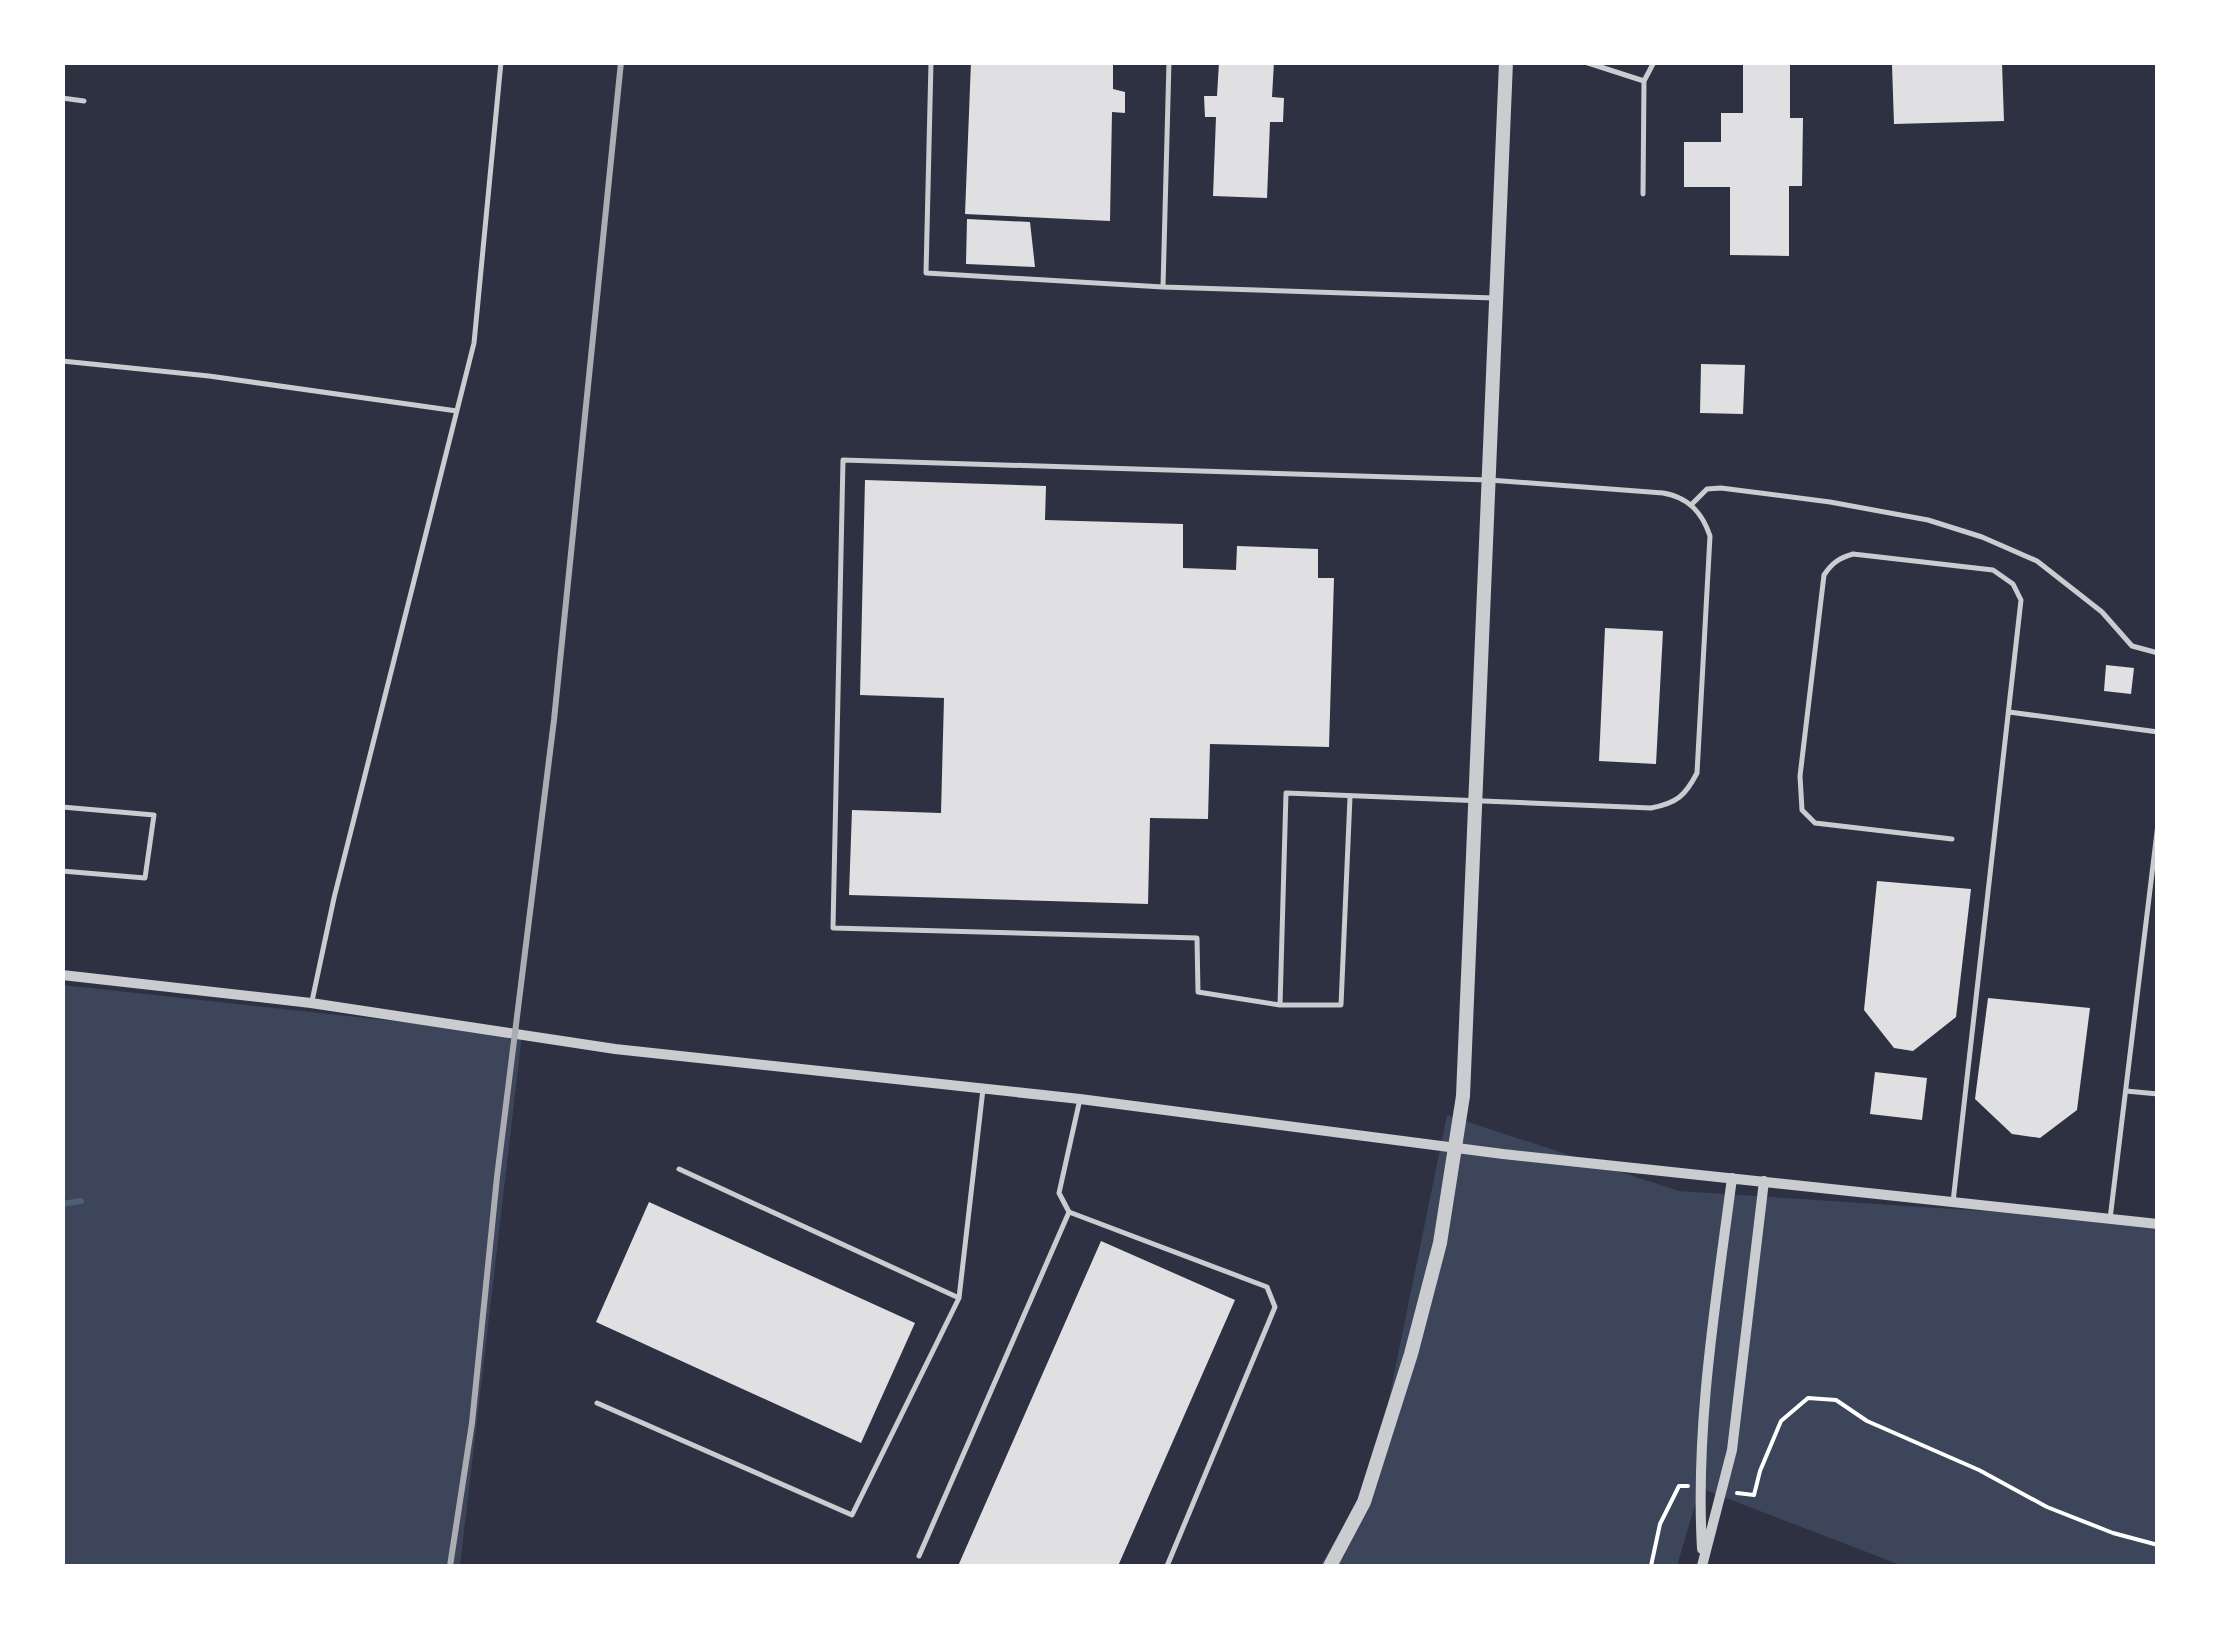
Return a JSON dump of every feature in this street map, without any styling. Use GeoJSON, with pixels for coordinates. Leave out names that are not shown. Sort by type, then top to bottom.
{"type":"FeatureCollection","features":[{"type":"Feature","properties":{"kind":"street"},"geometry":{"type":"LineString","coordinates":[[1330,1566],[1364,1502],[1412,1354],[1440,1243],[1466,1064],[1506,62]]}},
{"type":"Feature","properties":{"kind":"street"},"geometry":{"type":"LineString","coordinates":[[62,975],[311,1004],[615,1049],[1080,1099],[1454,1148],[2158,1224]]}},
{"type":"Feature","properties":{"kind":"street"},"geometry":{"type":"LineString","coordinates":[[1702,1563],[1699,1486],[1712,1330],[1732,1178]]}},
{"type":"Feature","properties":{"kind":"street"},"geometry":{"type":"LineString","coordinates":[[1702,1563],[1732,1450],[1764,1181]]}},
{"type":"Feature","properties":{"kind":"lane"},"geometry":{"type":"LineString","coordinates":[[311,1004],[334,898],[474,343],[501,62]]}},
{"type":"Feature","properties":{"kind":"lane"},"geometry":{"type":"LineString","coordinates":[[931,62],[926,274],[1163,287],[1497,298]]}},
{"type":"Feature","properties":{"kind":"lane"},"geometry":{"type":"LineString","coordinates":[[1163,287],[1169,62]]}},
{"type":"Feature","properties":{"kind":"lane"},"geometry":{"type":"LineString","coordinates":[[1586,62],[1644,81]]}},
{"type":"Feature","properties":{"kind":"lane"},"geometry":{"type":"LineString","coordinates":[[1643,194],[1644,81],[1654,62]]}},
{"type":"Feature","properties":{"kind":"lane"},"geometry":{"type":"LineString","coordinates":[[62,98],[84,102]]}},
{"type":"Feature","properties":{"kind":"lane"},"geometry":{"type":"LineString","coordinates":[[62,361],[209,376],[457,411]]}},
{"type":"Feature","properties":{"kind":"lane"},"geometry":{"type":"LineString","coordinates":[[1280,1006],[1286,793],[1651,808],[1680,800],[1688,792],[1696,773],[1710,536],[1692,504],[1663,493],[1489,480],[843,460],[834,928],[1197,938],[1198,992],[1280,1006],[1341,1005],[1350,796]]}},
{"type":"Feature","properties":{"kind":"lane"},"geometry":{"type":"LineString","coordinates":[[1692,504],[1707,489],[1721,488],[1928,520],[1982,536],[2037,561],[2102,612],[2132,646],[2158,654]]}},
{"type":"Feature","properties":{"kind":"lane"},"geometry":{"type":"LineString","coordinates":[[1952,839],[1815,823],[1802,810],[1800,776],[1824,575],[1831,564],[1852,554],[1993,570],[2013,584],[2021,600],[1953,1202]]}},
{"type":"Feature","properties":{"kind":"lane"},"geometry":{"type":"LineString","coordinates":[[2008,712],[2158,732]]}},
{"type":"Feature","properties":{"kind":"lane"},"geometry":{"type":"LineString","coordinates":[[62,807],[154,815],[146,878],[62,871]]}},
{"type":"Feature","properties":{"kind":"lane"},"geometry":{"type":"LineString","coordinates":[[2110,1218],[2158,824]]}},
{"type":"Feature","properties":{"kind":"lane"},"geometry":{"type":"LineString","coordinates":[[596,1403],[852,1515],[959,1298],[983,1089]]}},
{"type":"Feature","properties":{"kind":"lane"},"geometry":{"type":"LineString","coordinates":[[2126,1091],[2158,1094]]}},
{"type":"Feature","properties":{"kind":"lane"},"geometry":{"type":"LineString","coordinates":[[1080,1099],[1059,1193],[1069,1212],[1267,1288],[1276,1307],[1168,1566]]}},
{"type":"Feature","properties":{"kind":"lane"},"geometry":{"type":"LineString","coordinates":[[679,1169],[959,1298]]}},
{"type":"Feature","properties":{"kind":"lane"},"geometry":{"type":"LineString","coordinates":[[919,1556],[1069,1212]]}},
{"type":"Feature","properties":{"kind":"path"},"geometry":{"type":"LineString","coordinates":[[1722,1490],[1754,1496],[1780,1422],[1808,1398],[1836,1400],[1867,1421],[1979,1470],[2048,1507],[2113,1533],[2158,1545]]}},
{"type":"Feature","properties":{"kind":"path"},"geometry":{"type":"LineString","coordinates":[[1651,1566],[1660,1524],[1679,1486],[1699,1486]]}},
{"type":"Feature","properties":{"kind":"shaded area"},"geometry":{"type":"Polygon","coordinates":[[[63,985],[522,1035],[460,1566],[63,1566],[63,985]]]}},
{"type":"Feature","properties":{"kind":"shaded area"},"geometry":{"type":"Polygon","coordinates":[[[1447,1115],[1679,1191],[2093,1218],[2157,1226],[2157,1566],[1903,1566],[1700,1488],[1677,1566],[1320,1566],[1373,1477],[1447,1115]]]}},
{"type":"Feature","properties":{"kind":"building"},"geometry":{"type":"Polygon","coordinates":[[[971,62],[1113,62],[1113,89],[1125,92],[1125,113],[1112,112],[1110,221],[965,214],[971,62]]]}},
{"type":"Feature","properties":{"kind":"building"},"geometry":{"type":"Polygon","coordinates":[[[1219,62],[1274,62],[1272,97],[1284,98],[1283,122],[1270,122],[1267,198],[1213,196],[1216,117],[1205,117],[1204,96],[1217,96],[1219,62]]]}},
{"type":"Feature","properties":{"kind":"building"},"geometry":{"type":"Polygon","coordinates":[[[1743,62],[1790,62],[1790,118],[1803,118],[1802,186],[1789,186],[1789,256],[1730,255],[1730,187],[1684,187],[1684,142],[1721,142],[1721,113],[1743,113],[1743,62]]]}},
{"type":"Feature","properties":{"kind":"building"},"geometry":{"type":"Polygon","coordinates":[[[2002,63],[2004,121],[1894,124],[1892,65],[2002,63]]]}},
{"type":"Feature","properties":{"kind":"building"},"geometry":{"type":"Polygon","coordinates":[[[967,219],[1030,222],[1035,267],[966,264],[967,219]]]}},
{"type":"Feature","properties":{"kind":"building"},"geometry":{"type":"Polygon","coordinates":[[[1701,364],[1745,365],[1743,414],[1700,413],[1701,364]]]}},
{"type":"Feature","properties":{"kind":"building"},"geometry":{"type":"Polygon","coordinates":[[[865,480],[1046,486],[1045,520],[1183,524],[1183,568],[1236,570],[1237,546],[1318,549],[1318,578],[1334,578],[1329,747],[1210,744],[1208,819],[1150,818],[1148,904],[849,895],[852,810],[941,813],[944,698],[860,695],[865,480]]]}},
{"type":"Feature","properties":{"kind":"building"},"geometry":{"type":"Polygon","coordinates":[[[1605,628],[1663,631],[1656,764],[1599,761],[1605,628]]]}},
{"type":"Feature","properties":{"kind":"building"},"geometry":{"type":"Polygon","coordinates":[[[2106,665],[2134,668],[2131,694],[2104,691],[2106,665]]]}},
{"type":"Feature","properties":{"kind":"building"},"geometry":{"type":"Polygon","coordinates":[[[1877,881],[1971,889],[1956,1017],[1913,1051],[1894,1048],[1864,1010],[1877,881]]]}},
{"type":"Feature","properties":{"kind":"building"},"geometry":{"type":"Polygon","coordinates":[[[1988,998],[2090,1008],[2077,1110],[2040,1138],[2012,1134],[1975,1099],[1988,998]]]}},
{"type":"Feature","properties":{"kind":"building"},"geometry":{"type":"Polygon","coordinates":[[[1875,1072],[1927,1078],[1922,1120],[1870,1114],[1875,1072]]]}},
{"type":"Feature","properties":{"kind":"building"},"geometry":{"type":"Polygon","coordinates":[[[649,1202],[915,1323],[861,1443],[596,1322],[649,1202]]]}},
{"type":"Feature","properties":{"kind":"building"},"geometry":{"type":"Polygon","coordinates":[[[1101,1241],[1235,1300],[1118,1566],[958,1566],[1101,1241]]]}},
{"type":"Feature","properties":{"kind":"waterway"},"geometry":{"type":"LineString","coordinates":[[62,1204],[81,1201]]}},
{"type":"Feature","properties":{"kind":"railway"},"geometry":{"type":"LineString","coordinates":[[450,1566],[472,1423],[497,1177],[554,720],[621,62]]}}]}
